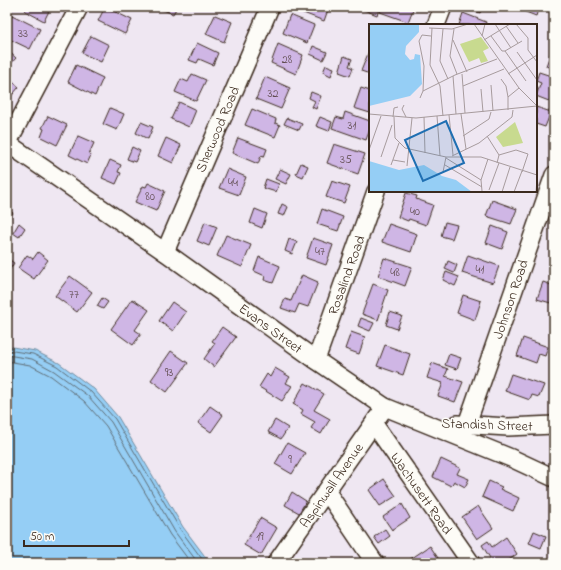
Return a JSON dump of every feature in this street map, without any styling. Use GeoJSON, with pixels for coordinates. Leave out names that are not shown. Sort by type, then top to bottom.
{"type":"FeatureCollection","features":[{"type":"Feature","properties":{"kind":"street"},"geometry":{"type":"LineString","coordinates":[[7,144],[79,7]]}},
{"type":"Feature","properties":{"kind":"street","name":"Sherwood Road"},"geometry":{"type":"LineString","coordinates":[[165,252],[270,7]]}},
{"type":"Feature","properties":{"kind":"street"},"geometry":{"type":"LineString","coordinates":[[436,24],[443,7]]}},
{"type":"Feature","properties":{"kind":"street","name":"Evans Street"},"geometry":{"type":"LineString","coordinates":[[7,144],[165,252],[316,360],[385,407],[511,458],[554,478]]}},
{"type":"Feature","properties":{"kind":"street","name":"Johnson Road"},"geometry":{"type":"LineString","coordinates":[[466,424],[554,175]]}},
{"type":"Feature","properties":{"kind":"street","name":"Rosalind Road"},"geometry":{"type":"LineString","coordinates":[[316,360],[376,192]]}},
{"type":"Feature","properties":{"kind":"street","name":"Aspinwall Avenue"},"geometry":{"type":"LineString","coordinates":[[276,563],[385,407]]}},
{"type":"Feature","properties":{"kind":"street","name":"Standish Street"},"geometry":{"type":"LineString","coordinates":[[420,422],[508,427],[554,425]]}},
{"type":"Feature","properties":{"kind":"street","name":"Wachusett Road"},"geometry":{"type":"LineString","coordinates":[[374,424],[471,563]]}},
{"type":"Feature","properties":{"kind":"street"},"geometry":{"type":"LineString","coordinates":[[327,492],[375,563]]}},
{"type":"Feature","properties":{"kind":"water"},"geometry":{"type":"Polygon","coordinates":[[[7,346],[35,351],[59,363],[94,389],[118,417],[183,527],[210,563],[7,563],[7,346]]]}},
{"type":"Feature","properties":{"kind":"building"},"geometry":{"type":"Polygon","coordinates":[[[27,7],[51,7],[44,21],[25,11],[27,7]]]}},
{"type":"Feature","properties":{"kind":"building"},"geometry":{"type":"Polygon","coordinates":[[[105,7],[132,20],[125,34],[98,21],[105,7]]]}},
{"type":"Feature","properties":{"kind":"building"},"geometry":{"type":"Polygon","coordinates":[[[162,7],[177,7],[173,14],[161,9],[162,7]]]}},
{"type":"Feature","properties":{"kind":"building"},"geometry":{"type":"Polygon","coordinates":[[[294,7],[329,7],[324,21],[293,9],[294,7]]]}},
{"type":"Feature","properties":{"kind":"building"},"geometry":{"type":"Polygon","coordinates":[[[365,7],[380,7],[377,15],[364,10],[365,7]]]}},
{"type":"Feature","properties":{"kind":"building"},"geometry":{"type":"Polygon","coordinates":[[[381,7],[414,7],[408,22],[380,12],[381,7]]]}},
{"type":"Feature","properties":{"kind":"building"},"geometry":{"type":"Polygon","coordinates":[[[471,7],[482,7],[480,13],[470,9],[471,7]]]}},
{"type":"Feature","properties":{"kind":"building"},"geometry":{"type":"Polygon","coordinates":[[[518,7],[539,7],[536,16],[518,9],[518,7]]]}},
{"type":"Feature","properties":{"kind":"building"},"geometry":{"type":"Polygon","coordinates":[[[463,13],[486,22],[485,24],[459,24],[463,13]]]}},
{"type":"Feature","properties":{"kind":"building"},"geometry":{"type":"Polygon","coordinates":[[[12,15],[40,29],[30,49],[7,38],[7,24],[12,15]]]}},
{"type":"Feature","properties":{"kind":"building"},"geometry":{"type":"Polygon","coordinates":[[[215,15],[232,22],[224,42],[206,34],[215,15]]]}},
{"type":"Feature","properties":{"kind":"building"},"geometry":{"type":"Polygon","coordinates":[[[290,15],[314,25],[307,43],[283,33],[290,15]]]}},
{"type":"Feature","properties":{"kind":"building"},"geometry":{"type":"Polygon","coordinates":[[[91,36],[109,45],[101,62],[82,53],[91,36]]]}},
{"type":"Feature","properties":{"kind":"building"},"geometry":{"type":"Polygon","coordinates":[[[197,43],[218,53],[213,65],[199,59],[197,63],[189,60],[197,43]]]}},
{"type":"Feature","properties":{"kind":"building"},"geometry":{"type":"Polygon","coordinates":[[[278,44],[303,55],[296,74],[271,63],[278,44]]]}},
{"type":"Feature","properties":{"kind":"building"},"geometry":{"type":"Polygon","coordinates":[[[313,46],[327,52],[323,60],[310,54],[313,46]]]}},
{"type":"Feature","properties":{"kind":"building"},"geometry":{"type":"Polygon","coordinates":[[[552,49],[554,50],[554,69],[546,66],[552,49]]]}},
{"type":"Feature","properties":{"kind":"building"},"geometry":{"type":"Polygon","coordinates":[[[7,50],[16,58],[7,68],[7,50]]]}},
{"type":"Feature","properties":{"kind":"building"},"geometry":{"type":"Polygon","coordinates":[[[369,51],[369,74],[361,71],[369,51]]]}},
{"type":"Feature","properties":{"kind":"building"},"geometry":{"type":"Polygon","coordinates":[[[344,56],[352,59],[349,66],[353,68],[350,76],[339,72],[344,56]]]}},
{"type":"Feature","properties":{"kind":"building"},"geometry":{"type":"Polygon","coordinates":[[[76,65],[103,78],[95,96],[68,82],[76,65]]]}},
{"type":"Feature","properties":{"kind":"building"},"geometry":{"type":"Polygon","coordinates":[[[326,65],[334,68],[331,76],[323,72],[326,65]]]}},
{"type":"Feature","properties":{"kind":"building"},"geometry":{"type":"Polygon","coordinates":[[[539,72],[554,77],[554,103],[537,96],[541,83],[537,81],[539,72]]]}},
{"type":"Feature","properties":{"kind":"building"},"geometry":{"type":"Polygon","coordinates":[[[7,74],[10,76],[8,78],[19,87],[7,101],[7,74]]]}},
{"type":"Feature","properties":{"kind":"building"},"geometry":{"type":"Polygon","coordinates":[[[192,74],[206,80],[196,101],[175,92],[181,79],[188,82],[192,74]]]}},
{"type":"Feature","properties":{"kind":"building"},"geometry":{"type":"Polygon","coordinates":[[[265,77],[290,88],[281,109],[256,99],[265,77]]]}},
{"type":"Feature","properties":{"kind":"building"},"geometry":{"type":"Polygon","coordinates":[[[361,88],[369,91],[369,113],[354,108],[361,88]]]}},
{"type":"Feature","properties":{"kind":"building"},"geometry":{"type":"Polygon","coordinates":[[[311,92],[321,96],[316,109],[312,107],[315,101],[309,98],[311,92]]]}},
{"type":"Feature","properties":{"kind":"building"},"geometry":{"type":"Polygon","coordinates":[[[179,102],[196,110],[189,127],[171,119],[179,102]]]}},
{"type":"Feature","properties":{"kind":"building"},"geometry":{"type":"Polygon","coordinates":[[[537,107],[551,112],[545,127],[537,124],[537,107]]]}},
{"type":"Feature","properties":{"kind":"building"},"geometry":{"type":"Polygon","coordinates":[[[110,108],[124,114],[117,130],[103,124],[110,108]]]}},
{"type":"Feature","properties":{"kind":"building"},"geometry":{"type":"Polygon","coordinates":[[[252,109],[276,119],[275,123],[280,125],[275,137],[245,125],[252,109]]]}},
{"type":"Feature","properties":{"kind":"building"},"geometry":{"type":"Polygon","coordinates":[[[345,112],[369,121],[369,132],[366,140],[332,128],[336,117],[343,119],[345,112]]]}},
{"type":"Feature","properties":{"kind":"building"},"geometry":{"type":"Polygon","coordinates":[[[48,116],[67,125],[57,145],[41,137],[44,129],[42,128],[48,116]]]}},
{"type":"Feature","properties":{"kind":"building"},"geometry":{"type":"Polygon","coordinates":[[[320,117],[332,122],[329,131],[316,126],[320,117]]]}},
{"type":"Feature","properties":{"kind":"building"},"geometry":{"type":"Polygon","coordinates":[[[287,118],[302,124],[299,130],[284,124],[287,118]]]}},
{"type":"Feature","properties":{"kind":"building"},"geometry":{"type":"Polygon","coordinates":[[[141,122],[153,127],[148,139],[136,133],[141,122]]]}},
{"type":"Feature","properties":{"kind":"building"},"geometry":{"type":"Polygon","coordinates":[[[78,136],[94,143],[89,154],[91,155],[87,164],[69,155],[78,136]]]}},
{"type":"Feature","properties":{"kind":"building"},"geometry":{"type":"Polygon","coordinates":[[[166,138],[181,145],[173,163],[158,156],[166,138]]]}},
{"type":"Feature","properties":{"kind":"building"},"geometry":{"type":"Polygon","coordinates":[[[238,138],[267,149],[264,157],[261,156],[258,164],[232,153],[238,138]]]}},
{"type":"Feature","properties":{"kind":"building"},"geometry":{"type":"Polygon","coordinates":[[[334,144],[365,154],[358,174],[327,163],[334,144]]]}},
{"type":"Feature","properties":{"kind":"building"},"geometry":{"type":"Polygon","coordinates":[[[132,147],[140,151],[135,162],[127,159],[132,147]]]}},
{"type":"Feature","properties":{"kind":"building"},"geometry":{"type":"Polygon","coordinates":[[[110,160],[121,165],[118,172],[121,173],[116,184],[102,178],[110,160]]]}},
{"type":"Feature","properties":{"kind":"building"},"geometry":{"type":"Polygon","coordinates":[[[301,163],[308,166],[303,177],[296,174],[301,163]]]}},
{"type":"Feature","properties":{"kind":"building"},"geometry":{"type":"Polygon","coordinates":[[[227,169],[246,177],[239,195],[219,188],[227,169]]]}},
{"type":"Feature","properties":{"kind":"building"},"geometry":{"type":"Polygon","coordinates":[[[280,169],[291,174],[286,184],[275,179],[280,169]]]}},
{"type":"Feature","properties":{"kind":"building"},"geometry":{"type":"Polygon","coordinates":[[[266,179],[279,184],[276,192],[263,188],[266,179]]]}},
{"type":"Feature","properties":{"kind":"building"},"geometry":{"type":"Polygon","coordinates":[[[332,181],[350,187],[344,203],[326,197],[332,181]]]}},
{"type":"Feature","properties":{"kind":"building"},"geometry":{"type":"Polygon","coordinates":[[[148,183],[165,191],[156,211],[135,202],[143,186],[146,187],[148,183]]]}},
{"type":"Feature","properties":{"kind":"building"},"geometry":{"type":"Polygon","coordinates":[[[406,193],[417,196],[416,199],[433,205],[426,225],[398,217],[406,193]]]}},
{"type":"Feature","properties":{"kind":"building"},"geometry":{"type":"Polygon","coordinates":[[[492,200],[517,209],[511,224],[486,216],[492,200]]]}},
{"type":"Feature","properties":{"kind":"building"},"geometry":{"type":"Polygon","coordinates":[[[282,204],[288,207],[284,216],[278,214],[282,204]]]}},
{"type":"Feature","properties":{"kind":"building"},"geometry":{"type":"Polygon","coordinates":[[[7,209],[13,213],[7,221],[7,209]]]}},
{"type":"Feature","properties":{"kind":"building"},"geometry":{"type":"Polygon","coordinates":[[[255,209],[267,214],[262,228],[250,223],[255,209]]]}},
{"type":"Feature","properties":{"kind":"building"},"geometry":{"type":"Polygon","coordinates":[[[322,209],[343,217],[338,231],[317,224],[322,209]]]}},
{"type":"Feature","properties":{"kind":"building"},"geometry":{"type":"Polygon","coordinates":[[[205,222],[217,227],[209,246],[197,241],[205,222]]]}},
{"type":"Feature","properties":{"kind":"building"},"geometry":{"type":"Polygon","coordinates":[[[445,222],[457,225],[452,239],[441,236],[445,222]]]}},
{"type":"Feature","properties":{"kind":"building"},"geometry":{"type":"Polygon","coordinates":[[[19,223],[25,228],[19,237],[13,233],[19,223]]]}},
{"type":"Feature","properties":{"kind":"building"},"geometry":{"type":"Polygon","coordinates":[[[389,224],[417,234],[411,252],[382,242],[389,224]]]}},
{"type":"Feature","properties":{"kind":"building"},"geometry":{"type":"Polygon","coordinates":[[[492,226],[508,232],[502,249],[486,243],[492,226]]]}},
{"type":"Feature","properties":{"kind":"building"},"geometry":{"type":"Polygon","coordinates":[[[226,235],[251,245],[242,267],[217,256],[226,235]]]}},
{"type":"Feature","properties":{"kind":"building"},"geometry":{"type":"Polygon","coordinates":[[[313,238],[333,245],[326,265],[306,258],[313,238]]]}},
{"type":"Feature","properties":{"kind":"building"},"geometry":{"type":"Polygon","coordinates":[[[289,239],[297,242],[292,254],[285,251],[289,239]]]}},
{"type":"Feature","properties":{"kind":"building"},"geometry":{"type":"Polygon","coordinates":[[[38,252],[48,260],[34,279],[18,268],[27,255],[33,259],[38,252]]]}},
{"type":"Feature","properties":{"kind":"building"},"geometry":{"type":"Polygon","coordinates":[[[468,255],[499,266],[493,283],[462,273],[468,255]]]}},
{"type":"Feature","properties":{"kind":"building"},"geometry":{"type":"Polygon","coordinates":[[[259,257],[280,266],[273,283],[264,280],[265,276],[254,271],[259,257]]]}},
{"type":"Feature","properties":{"kind":"building"},"geometry":{"type":"Polygon","coordinates":[[[7,258],[14,263],[7,274],[7,258]]]}},
{"type":"Feature","properties":{"kind":"building"},"geometry":{"type":"Polygon","coordinates":[[[384,258],[412,267],[405,286],[378,276],[384,258]]]}},
{"type":"Feature","properties":{"kind":"building"},"geometry":{"type":"Polygon","coordinates":[[[554,258],[554,274],[549,272],[554,258]]]}},
{"type":"Feature","properties":{"kind":"building"},"geometry":{"type":"Polygon","coordinates":[[[448,261],[457,265],[454,273],[445,269],[448,261]]]}},
{"type":"Feature","properties":{"kind":"building"},"geometry":{"type":"Polygon","coordinates":[[[446,272],[459,277],[455,286],[443,280],[446,272]]]}},
{"type":"Feature","properties":{"kind":"building"},"geometry":{"type":"Polygon","coordinates":[[[302,275],[318,282],[308,307],[299,304],[295,313],[281,308],[285,299],[291,301],[302,275]]]}},
{"type":"Feature","properties":{"kind":"building"},"geometry":{"type":"Polygon","coordinates":[[[70,276],[92,292],[77,312],[55,296],[70,276]]]}},
{"type":"Feature","properties":{"kind":"building"},"geometry":{"type":"Polygon","coordinates":[[[543,282],[554,286],[554,304],[537,299],[543,282]]]}},
{"type":"Feature","properties":{"kind":"building"},"geometry":{"type":"Polygon","coordinates":[[[373,284],[388,290],[378,320],[362,314],[373,284]]]}},
{"type":"Feature","properties":{"kind":"building"},"geometry":{"type":"Polygon","coordinates":[[[463,295],[481,301],[475,320],[457,313],[463,295]]]}},
{"type":"Feature","properties":{"kind":"building"},"geometry":{"type":"Polygon","coordinates":[[[102,298],[108,302],[103,309],[97,306],[102,298]]]}},
{"type":"Feature","properties":{"kind":"building"},"geometry":{"type":"Polygon","coordinates":[[[132,299],[149,310],[135,330],[141,334],[133,345],[111,329],[132,299]]]}},
{"type":"Feature","properties":{"kind":"building"},"geometry":{"type":"Polygon","coordinates":[[[172,302],[186,312],[173,331],[159,321],[172,302]]]}},
{"type":"Feature","properties":{"kind":"building"},"geometry":{"type":"Polygon","coordinates":[[[390,312],[402,316],[397,329],[386,325],[390,312]]]}},
{"type":"Feature","properties":{"kind":"building"},"geometry":{"type":"Polygon","coordinates":[[[361,318],[374,323],[370,331],[358,326],[361,318]]]}},
{"type":"Feature","properties":{"kind":"building"},"geometry":{"type":"Polygon","coordinates":[[[222,327],[236,337],[214,367],[204,359],[215,343],[212,341],[222,327]]]}},
{"type":"Feature","properties":{"kind":"building"},"geometry":{"type":"Polygon","coordinates":[[[351,332],[365,337],[359,354],[345,349],[351,332]]]}},
{"type":"Feature","properties":{"kind":"building"},"geometry":{"type":"Polygon","coordinates":[[[523,338],[548,347],[545,356],[539,354],[536,363],[517,356],[523,338]]]}},
{"type":"Feature","properties":{"kind":"building"},"geometry":{"type":"Polygon","coordinates":[[[385,345],[410,354],[403,375],[377,366],[385,345]]]}},
{"type":"Feature","properties":{"kind":"building"},"geometry":{"type":"Polygon","coordinates":[[[171,351],[188,363],[167,392],[151,380],[171,351]]]}},
{"type":"Feature","properties":{"kind":"building"},"geometry":{"type":"Polygon","coordinates":[[[449,354],[461,358],[457,369],[445,365],[449,354]]]}},
{"type":"Feature","properties":{"kind":"building"},"geometry":{"type":"Polygon","coordinates":[[[432,363],[448,369],[445,376],[463,382],[455,402],[438,396],[443,383],[427,378],[432,363]]]}},
{"type":"Feature","properties":{"kind":"building"},"geometry":{"type":"Polygon","coordinates":[[[275,368],[290,377],[286,383],[292,386],[282,401],[259,387],[267,374],[270,377],[275,368]]]}},
{"type":"Feature","properties":{"kind":"building"},"geometry":{"type":"Polygon","coordinates":[[[511,374],[544,385],[539,397],[532,395],[530,400],[505,391],[511,374]]]}},
{"type":"Feature","properties":{"kind":"building"},"geometry":{"type":"Polygon","coordinates":[[[305,383],[324,394],[314,410],[330,419],[321,434],[311,428],[315,422],[301,414],[303,410],[293,404],[305,383]]]}},
{"type":"Feature","properties":{"kind":"building"},"geometry":{"type":"Polygon","coordinates":[[[210,406],[223,415],[211,432],[198,423],[210,406]]]}},
{"type":"Feature","properties":{"kind":"building"},"geometry":{"type":"Polygon","coordinates":[[[275,420],[288,428],[281,439],[268,432],[275,420]]]}},
{"type":"Feature","properties":{"kind":"building"},"geometry":{"type":"Polygon","coordinates":[[[287,443],[305,453],[292,474],[275,464],[287,443]]]}},
{"type":"Feature","properties":{"kind":"building"},"geometry":{"type":"Polygon","coordinates":[[[441,459],[460,468],[457,474],[469,479],[465,487],[454,481],[451,486],[433,477],[441,459]]]}},
{"type":"Feature","properties":{"kind":"building"},"geometry":{"type":"Polygon","coordinates":[[[384,479],[396,496],[380,506],[369,490],[384,479]]]}},
{"type":"Feature","properties":{"kind":"building"},"geometry":{"type":"Polygon","coordinates":[[[489,481],[502,487],[500,489],[519,498],[513,511],[482,497],[489,481]]]}},
{"type":"Feature","properties":{"kind":"building"},"geometry":{"type":"Polygon","coordinates":[[[292,492],[306,501],[299,513],[285,505],[292,492]]]}},
{"type":"Feature","properties":{"kind":"building"},"geometry":{"type":"Polygon","coordinates":[[[402,504],[410,518],[392,530],[383,517],[402,504]]]}},
{"type":"Feature","properties":{"kind":"building"},"geometry":{"type":"Polygon","coordinates":[[[478,506],[493,528],[477,539],[462,517],[478,506]]]}},
{"type":"Feature","properties":{"kind":"building"},"geometry":{"type":"Polygon","coordinates":[[[260,518],[277,528],[261,555],[244,545],[260,518]]]}},
{"type":"Feature","properties":{"kind":"building"},"geometry":{"type":"Polygon","coordinates":[[[385,529],[390,536],[379,544],[374,537],[385,529]]]}},
{"type":"Feature","properties":{"kind":"building"},"geometry":{"type":"Polygon","coordinates":[[[534,531],[546,536],[541,548],[529,543],[534,531]]]}},
{"type":"Feature","properties":{"kind":"building"},"geometry":{"type":"Polygon","coordinates":[[[506,537],[517,554],[505,563],[493,563],[482,545],[488,541],[492,547],[506,537]]]}},
{"type":"Feature","properties":{"kind":"building"},"geometry":{"type":"Polygon","coordinates":[[[430,546],[440,561],[437,563],[406,562],[430,546]]]}}]}
